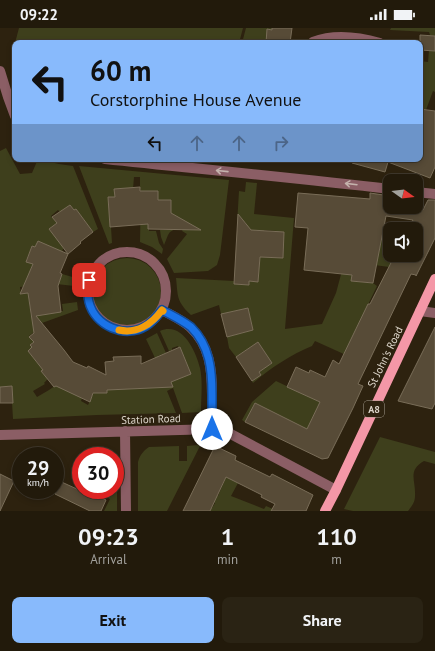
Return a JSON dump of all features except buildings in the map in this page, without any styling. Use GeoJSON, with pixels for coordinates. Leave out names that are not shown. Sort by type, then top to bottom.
{"type":"FeatureCollection","features":[{"type":"Feature","properties":{"kind":"main road","name":"St John's Road"},"geometry":{"type":"LineString","coordinates":[[325,511],[435,279]]}},
{"type":"Feature","properties":{"kind":"street"},"geometry":{"type":"LineString","coordinates":[[318,40],[354,33],[364,40]]}},
{"type":"Feature","properties":{"kind":"street"},"geometry":{"type":"LineString","coordinates":[[0,71],[12,109]]}},
{"type":"Feature","properties":{"kind":"street"},"geometry":{"type":"LineString","coordinates":[[133,162],[383,188]]}},
{"type":"Feature","properties":{"kind":"street"},"geometry":{"type":"LineString","coordinates":[[423,193],[435,194]]}},
{"type":"Feature","properties":{"kind":"street"},"geometry":{"type":"LineString","coordinates":[[121,252],[132,252],[143,255],[160,269],[164,278],[166,295],[162,310],[155,320],[134,330],[123,331],[112,328],[102,322],[94,314],[89,303],[87,292],[89,280],[93,270],[101,261],[111,255],[121,252]]}},
{"type":"Feature","properties":{"kind":"street"},"geometry":{"type":"LineString","coordinates":[[162,310],[191,328],[202,341],[207,351],[212,371],[212,429]]}},
{"type":"Feature","properties":{"kind":"street"},"geometry":{"type":"LineString","coordinates":[[420,311],[435,313]]}},
{"type":"Feature","properties":{"kind":"street","name":"Station Road"},"geometry":{"type":"LineString","coordinates":[[0,435],[212,429],[226,432],[336,490]]}},
{"type":"Feature","properties":{"kind":"street"},"geometry":{"type":"LineString","coordinates":[[125,431],[126,511]]}},
{"type":"Feature","properties":{"kind":"shaded area"},"geometry":{"type":"Polygon","coordinates":[[[19,28],[243,28],[240,40],[16,40],[19,28]]]}},
{"type":"Feature","properties":{"kind":"shaded area"},"geometry":{"type":"Polygon","coordinates":[[[246,28],[272,28],[272,30],[267,29],[270,40],[243,40],[246,28]]]}},
{"type":"Feature","properties":{"kind":"shaded area"},"geometry":{"type":"Polygon","coordinates":[[[391,28],[435,28],[435,36],[430,35],[429,32],[390,30],[391,28]]]}},
{"type":"Feature","properties":{"kind":"shaded area"},"geometry":{"type":"Polygon","coordinates":[[[429,50],[435,51],[435,92],[433,91],[426,110],[423,110],[423,61],[428,62],[429,50]]]}},
{"type":"Feature","properties":{"kind":"shaded area"},"geometry":{"type":"Polygon","coordinates":[[[6,148],[12,162],[14,162],[20,174],[32,173],[37,162],[51,162],[73,166],[98,229],[93,232],[76,209],[74,210],[70,205],[60,212],[58,210],[51,216],[57,223],[49,229],[64,246],[62,252],[38,242],[35,247],[32,246],[26,261],[33,264],[30,271],[59,281],[62,274],[76,278],[74,286],[39,282],[38,285],[20,287],[21,294],[28,293],[31,316],[61,312],[63,311],[62,304],[77,302],[78,310],[42,323],[43,325],[29,336],[34,342],[30,345],[32,347],[28,351],[43,370],[41,371],[45,376],[55,371],[44,383],[45,384],[33,391],[37,397],[62,381],[82,398],[81,401],[88,405],[99,382],[100,393],[107,393],[107,390],[155,358],[146,339],[157,333],[166,353],[158,356],[169,382],[191,374],[180,347],[178,346],[172,348],[172,350],[169,351],[160,331],[168,329],[175,330],[187,339],[198,361],[202,384],[201,412],[182,413],[173,388],[167,391],[176,413],[13,419],[11,386],[0,387],[0,151],[6,148]]]}},
{"type":"Feature","properties":{"kind":"shaded area"},"geometry":{"type":"Polygon","coordinates":[[[79,166],[229,180],[220,255],[217,265],[208,271],[174,273],[167,259],[187,234],[182,231],[187,222],[170,232],[164,245],[160,230],[171,230],[171,200],[158,200],[158,191],[148,191],[148,229],[149,231],[156,231],[159,243],[163,249],[162,254],[152,247],[140,242],[140,177],[134,177],[133,189],[114,190],[115,197],[108,197],[112,243],[109,244],[79,166]]]}},
{"type":"Feature","properties":{"kind":"shaded area"},"geometry":{"type":"Polygon","coordinates":[[[246,182],[257,183],[254,214],[294,218],[285,329],[322,324],[336,293],[343,267],[353,267],[351,281],[373,283],[377,286],[349,344],[346,355],[315,341],[312,346],[281,362],[253,383],[252,381],[261,375],[258,370],[267,364],[268,366],[272,363],[258,342],[236,357],[229,348],[227,337],[253,330],[248,308],[221,314],[219,305],[191,315],[180,302],[176,278],[234,281],[234,284],[249,285],[249,281],[258,281],[260,257],[283,258],[284,246],[276,246],[277,231],[264,230],[263,234],[247,230],[247,225],[245,222],[240,222],[237,225],[239,191],[245,192],[246,182]]]}},
{"type":"Feature","properties":{"kind":"shaded area"},"geometry":{"type":"Polygon","coordinates":[[[383,233],[383,262],[392,262],[389,267],[367,264],[370,251],[379,251],[383,233]]]}},
{"type":"Feature","properties":{"kind":"shaded area"},"geometry":{"type":"Polygon","coordinates":[[[127,258],[140,261],[151,268],[158,279],[161,292],[158,305],[151,316],[140,323],[127,326],[114,323],[103,316],[96,305],[93,292],[96,279],[103,268],[114,261],[127,258]]]}},
{"type":"Feature","properties":{"kind":"shaded area"},"geometry":{"type":"Polygon","coordinates":[[[276,381],[320,402],[298,448],[294,446],[303,427],[255,403],[245,422],[242,420],[252,402],[276,381]]]}},
{"type":"Feature","properties":{"kind":"shaded area"},"geometry":{"type":"Polygon","coordinates":[[[380,437],[435,452],[435,464],[424,461],[416,468],[414,472],[415,498],[408,511],[353,511],[344,509],[380,437]]]}},
{"type":"Feature","properties":{"kind":"shaded area"},"geometry":{"type":"Polygon","coordinates":[[[179,446],[179,461],[187,461],[187,446],[200,446],[167,511],[138,511],[138,462],[143,452],[149,447],[179,446]]]}},
{"type":"Feature","properties":{"kind":"shaded area"},"geometry":{"type":"Polygon","coordinates":[[[226,477],[238,483],[231,496],[264,509],[266,506],[273,509],[271,511],[206,511],[208,507],[212,508],[215,503],[211,501],[214,495],[218,496],[226,477]]]}},
{"type":"Feature","properties":{"kind":"shaded area"},"geometry":{"type":"Polygon","coordinates":[[[110,499],[117,499],[117,511],[104,511],[110,499]]]}},
{"type":"Feature","properties":{"kind":"slow traffic"},"geometry":{"type":"LineString","coordinates":[[119,330],[134,330],[145,326],[155,320],[162,310],[163,311]]}},
{"type":"Feature","properties":{"kind":"route"},"geometry":{"type":"LineString","coordinates":[[89,280],[87,292],[89,303],[94,314],[102,322],[112,328],[123,331],[134,330],[155,320],[162,310],[186,324],[196,333],[207,351],[212,371],[212,429]]}}]}
